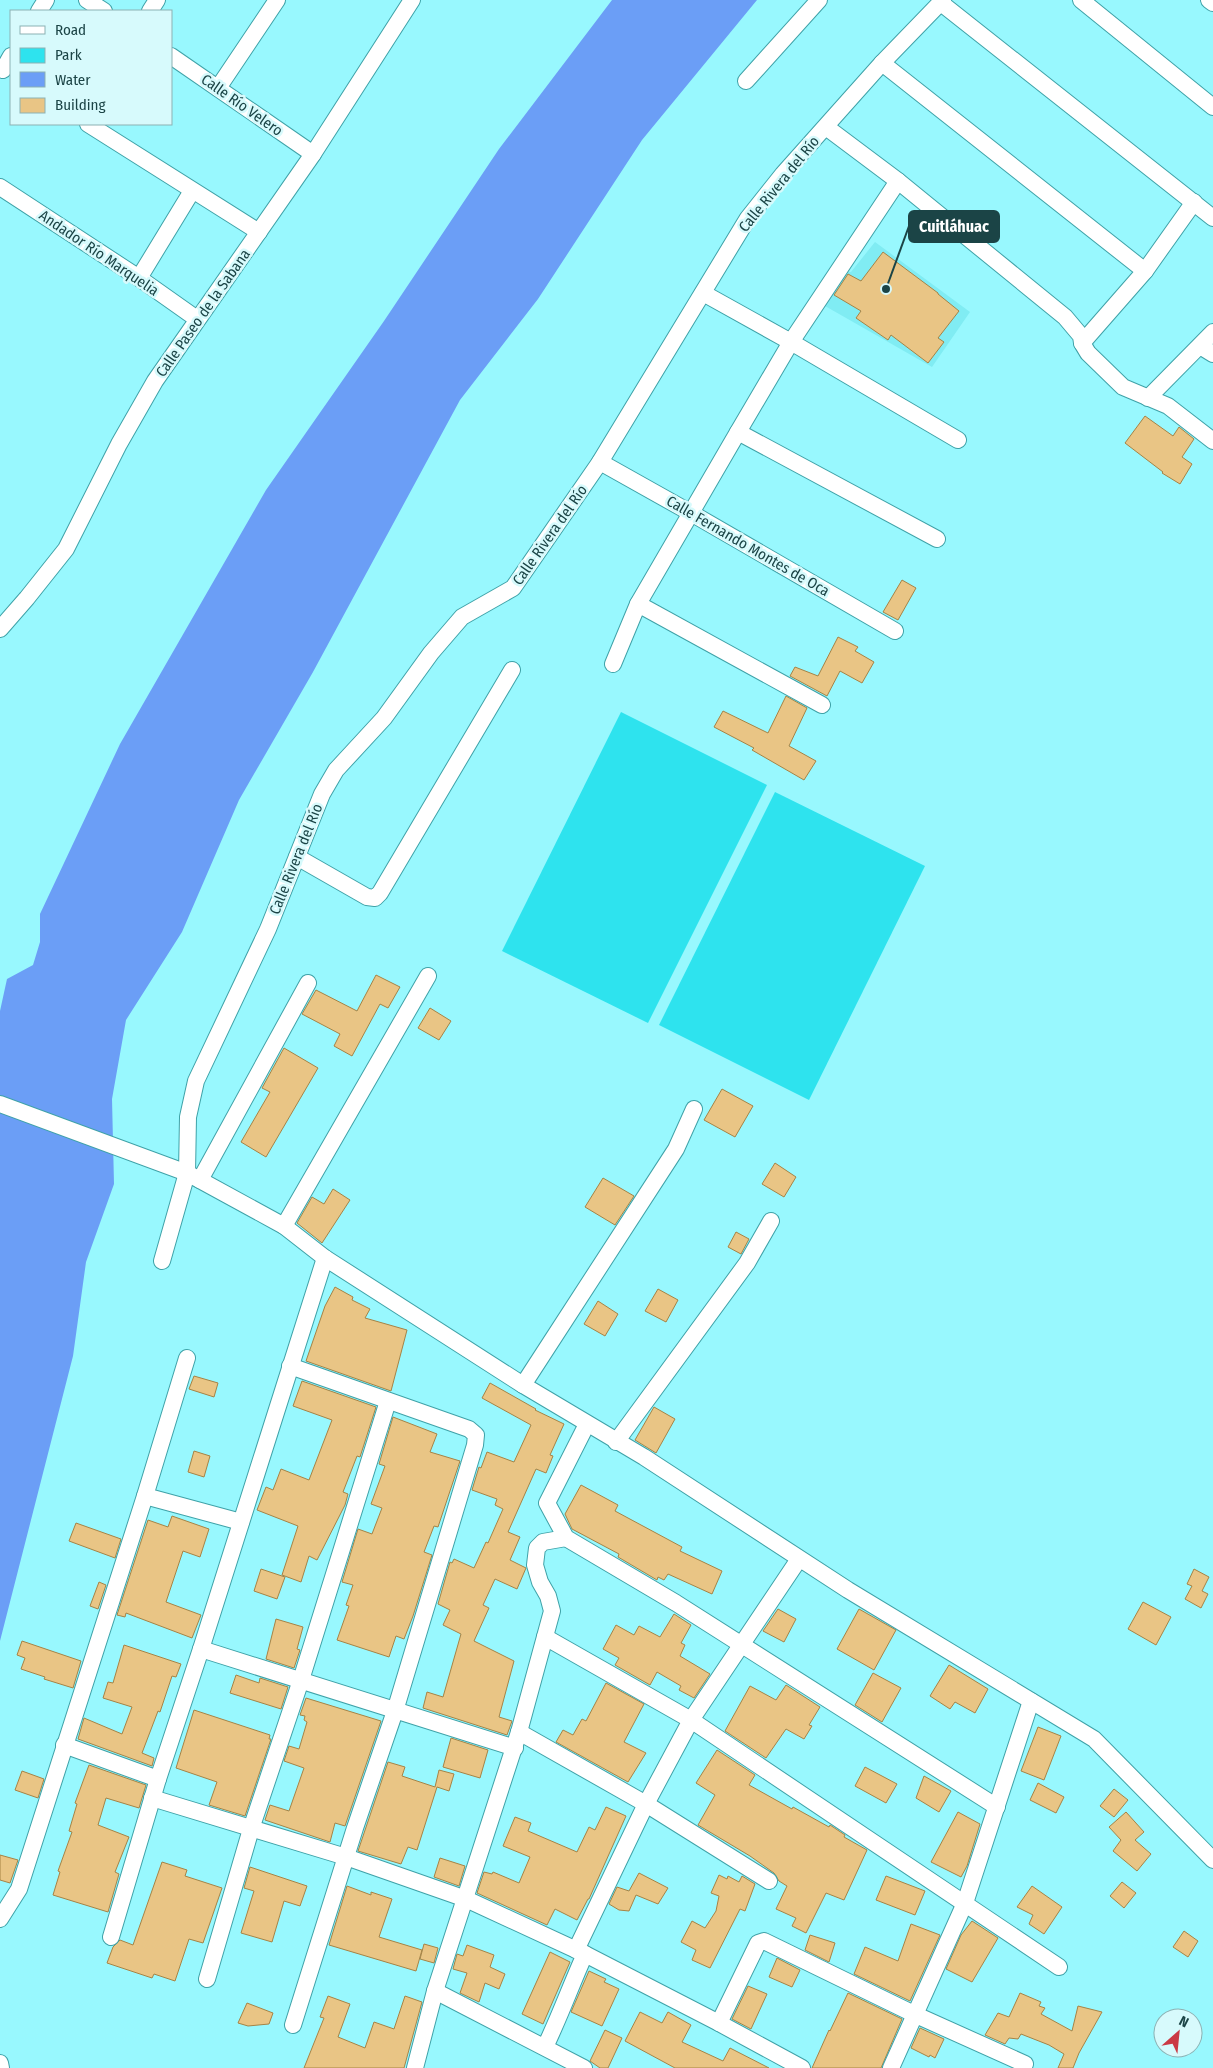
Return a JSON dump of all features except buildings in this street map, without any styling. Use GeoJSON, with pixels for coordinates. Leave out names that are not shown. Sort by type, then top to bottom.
{"type":"FeatureCollection","features":[{"type":"Feature","properties":{"kind":"street"},"geometry":{"type":"LineString","coordinates":[[87,0],[102,10]]}},
{"type":"Feature","properties":{"kind":"street"},"geometry":{"type":"LineString","coordinates":[[218,88],[277,0]]}},
{"type":"Feature","properties":{"kind":"street","name":"Calle Paseo de la Sabana"},"geometry":{"type":"LineString","coordinates":[[0,629],[66,549],[119,444],[155,381],[313,154],[412,0]]}},
{"type":"Feature","properties":{"kind":"street"},"geometry":{"type":"LineString","coordinates":[[746,81],[819,0]]}},
{"type":"Feature","properties":{"kind":"street"},"geometry":{"type":"LineString","coordinates":[[1080,0],[1213,107]]}},
{"type":"Feature","properties":{"kind":"street"},"geometry":{"type":"LineString","coordinates":[[1210,0],[1213,3]]}},
{"type":"Feature","properties":{"kind":"street"},"geometry":{"type":"LineString","coordinates":[[942,1],[1213,218]]}},
{"type":"Feature","properties":{"kind":"street","name":"Calle Rivera del Río"},"geometry":{"type":"LineString","coordinates":[[193,1177],[188,1117],[196,1081],[268,929],[322,794],[336,770],[384,718],[431,653],[462,617],[513,588],[600,462],[748,218],[782,174],[882,63],[942,1]]}},
{"type":"Feature","properties":{"kind":"street","name":"Calle Río Velero"},"geometry":{"type":"LineString","coordinates":[[172,57],[313,154]]}},
{"type":"Feature","properties":{"kind":"street"},"geometry":{"type":"LineString","coordinates":[[882,63],[1145,272]]}},
{"type":"Feature","properties":{"kind":"street"},"geometry":{"type":"LineString","coordinates":[[90,125],[260,232]]}},
{"type":"Feature","properties":{"kind":"street"},"geometry":{"type":"LineString","coordinates":[[826,127],[898,181],[1065,317],[1081,336],[1082,343],[1088,353],[1123,387],[1168,406],[1213,441]]}},
{"type":"Feature","properties":{"kind":"street"},"geometry":{"type":"LineString","coordinates":[[613,664],[638,604],[791,342],[898,181]]}},
{"type":"Feature","properties":{"kind":"street","name":"Andador Río Marquelia"},"geometry":{"type":"LineString","coordinates":[[0,187],[198,319]]}},
{"type":"Feature","properties":{"kind":"street"},"geometry":{"type":"LineString","coordinates":[[139,278],[192,191]]}},
{"type":"Feature","properties":{"kind":"street"},"geometry":{"type":"LineString","coordinates":[[1082,343],[1145,272],[1194,202]]}},
{"type":"Feature","properties":{"kind":"street"},"geometry":{"type":"LineString","coordinates":[[703,293],[958,440]]}},
{"type":"Feature","properties":{"kind":"street"},"geometry":{"type":"LineString","coordinates":[[1148,398],[1206,350],[1213,332]]}},
{"type":"Feature","properties":{"kind":"street"},"geometry":{"type":"LineString","coordinates":[[738,432],[937,539]]}},
{"type":"Feature","properties":{"kind":"street","name":"Calle Fernando Montes de Oca"},"geometry":{"type":"LineString","coordinates":[[600,462],[895,631]]}},
{"type":"Feature","properties":{"kind":"street"},"geometry":{"type":"LineString","coordinates":[[638,604],[822,705]]}},
{"type":"Feature","properties":{"kind":"street"},"geometry":{"type":"LineString","coordinates":[[297,857],[367,897],[375,898],[380,893],[512,670]]}},
{"type":"Feature","properties":{"kind":"street"},"geometry":{"type":"LineString","coordinates":[[284,1226],[428,976]]}},
{"type":"Feature","properties":{"kind":"street"},"geometry":{"type":"LineString","coordinates":[[162,1261],[193,1177],[308,984]]}},
{"type":"Feature","properties":{"kind":"street"},"geometry":{"type":"LineString","coordinates":[[0,1104],[157,1161],[193,1177],[284,1226],[325,1258],[587,1424],[644,1457],[799,1559],[1094,1739],[1213,1860]]}},
{"type":"Feature","properties":{"kind":"street"},"geometry":{"type":"LineString","coordinates":[[523,1384],[676,1149],[694,1109]]}},
{"type":"Feature","properties":{"kind":"street"},"geometry":{"type":"LineString","coordinates":[[616,1442],[747,1263],[771,1221]]}},
{"type":"Feature","properties":{"kind":"street"},"geometry":{"type":"LineString","coordinates":[[111,1937],[152,1798],[202,1649],[325,1258]]}},
{"type":"Feature","properties":{"kind":"street"},"geometry":{"type":"LineString","coordinates":[[0,1919],[19,1889],[145,1496],[187,1358]]}},
{"type":"Feature","properties":{"kind":"street"},"geometry":{"type":"LineString","coordinates":[[290,1366],[469,1429],[476,1435],[475,1445],[395,1711],[293,2024]]}},
{"type":"Feature","properties":{"kind":"street"},"geometry":{"type":"LineString","coordinates":[[207,1979],[251,1829],[301,1680],[388,1401]]}},
{"type":"Feature","properties":{"kind":"street"},"geometry":{"type":"LineString","coordinates":[[587,1424],[547,1503],[566,1538],[742,1644],[997,1807]]}},
{"type":"Feature","properties":{"kind":"street"},"geometry":{"type":"LineString","coordinates":[[145,1496],[241,1522]]}},
{"type":"Feature","properties":{"kind":"street"},"geometry":{"type":"LineString","coordinates":[[415,2068],[435,1992],[517,1740],[552,1611],[535,1565],[537,1548],[543,1542],[566,1538]]}},
{"type":"Feature","properties":{"kind":"street"},"geometry":{"type":"LineString","coordinates":[[545,2047],[563,2012],[581,1952],[646,1804],[691,1720],[799,1559]]}},
{"type":"Feature","properties":{"kind":"street"},"geometry":{"type":"LineString","coordinates":[[545,1637],[691,1720],[1058,1967]]}},
{"type":"Feature","properties":{"kind":"street"},"geometry":{"type":"LineString","coordinates":[[202,1649],[395,1711],[517,1740],[646,1804],[768,1880]]}},
{"type":"Feature","properties":{"kind":"street"},"geometry":{"type":"LineString","coordinates":[[891,2068],[965,1903],[1031,1701]]}},
{"type":"Feature","properties":{"kind":"street"},"geometry":{"type":"LineString","coordinates":[[64,1745],[158,1779]]}},
{"type":"Feature","properties":{"kind":"street"},"geometry":{"type":"LineString","coordinates":[[152,1798],[346,1857],[466,1899],[581,1952],[720,2023],[802,2068]]}},
{"type":"Feature","properties":{"kind":"street"},"geometry":{"type":"LineString","coordinates":[[720,2023],[758,1944],[764,1941],[916,2015],[1025,2064]]}},
{"type":"Feature","properties":{"kind":"street"},"geometry":{"type":"LineString","coordinates":[[435,1992],[545,2047],[580,2067]]}},
{"type":"Feature","properties":{"kind":"street"},"geometry":{"type":"LineString","coordinates":[[0,2064],[1,2068]]}},
{"type":"Feature","properties":{"kind":"shaded area"},"geometry":{"type":"Polygon","coordinates":[[[875,242],[970,312],[932,367],[825,306],[844,271],[851,272],[875,242]]]}},
{"type":"Feature","properties":{"kind":"green space"},"geometry":{"type":"Polygon","coordinates":[[[621,712],[767,785],[648,1023],[502,951],[621,712]]]}},
{"type":"Feature","properties":{"kind":"green space"},"geometry":{"type":"Polygon","coordinates":[[[775,792],[925,866],[809,1100],[659,1025],[775,792]]]}},
{"type":"Feature","properties":{"kind":"water"},"geometry":{"type":"Polygon","coordinates":[[[612,0],[757,0],[642,140],[538,299],[460,400],[313,672],[239,800],[182,932],[126,1020],[112,1099],[114,1184],[86,1262],[73,1356],[0,1641],[0,1011],[7,979],[33,965],[40,942],[40,914],[120,744],[266,490],[384,321],[499,149],[612,0]]]}},
{"type":"Feature","properties":{"kind":"place","name":"Cuitláhuac"},"geometry":{"type":"Point","coordinates":[886,289]}}]}
